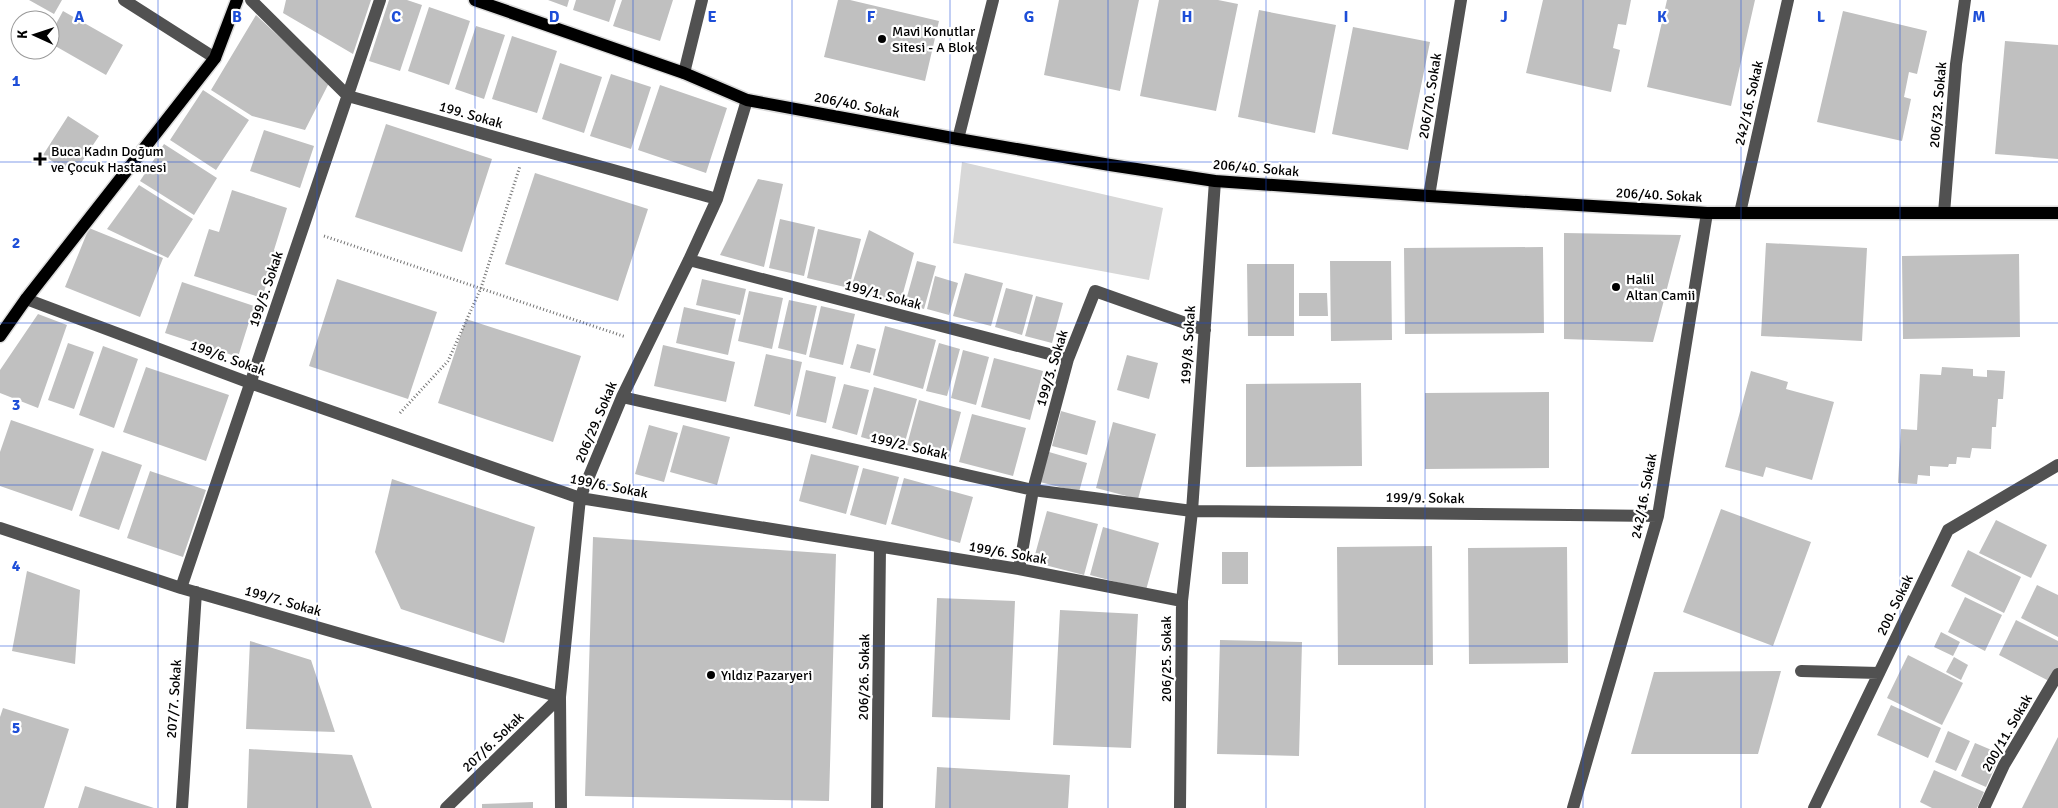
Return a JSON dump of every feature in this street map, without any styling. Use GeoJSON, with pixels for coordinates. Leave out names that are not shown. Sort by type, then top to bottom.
{"type":"FeatureCollection","features":[{"type":"Feature","properties":{"kind":"main road"},"geometry":{"type":"LineString","coordinates":[[0,336],[26,299],[215,58],[237,0]]}},
{"type":"Feature","properties":{"kind":"main road","name":"206/40. Sokak"},"geometry":{"type":"LineString","coordinates":[[475,0],[684,73],[746,100],[958,139],[1215,181],[1707,213],[2058,213]]}},
{"type":"Feature","properties":{"kind":"street"},"geometry":{"type":"LineString","coordinates":[[124,0],[215,58]]}},
{"type":"Feature","properties":{"kind":"street","name":"199. Sokak"},"geometry":{"type":"LineString","coordinates":[[251,0],[348,96],[717,199]]}},
{"type":"Feature","properties":{"kind":"street","name":"199/5. Sokak"},"geometry":{"type":"LineString","coordinates":[[181,588],[380,0]]}},
{"type":"Feature","properties":{"kind":"street"},"geometry":{"type":"LineString","coordinates":[[684,73],[702,0]]}},
{"type":"Feature","properties":{"kind":"street"},"geometry":{"type":"LineString","coordinates":[[958,139],[993,0]]}},
{"type":"Feature","properties":{"kind":"street","name":"206/70. Sokak"},"geometry":{"type":"LineString","coordinates":[[1429,196],[1461,0]]}},
{"type":"Feature","properties":{"kind":"street","name":"242/16. Sokak"},"geometry":{"type":"LineString","coordinates":[[1740,212],[1788,0]]}},
{"type":"Feature","properties":{"kind":"street","name":"206/32. Sokak"},"geometry":{"type":"LineString","coordinates":[[1944,213],[1956,64],[1965,0]]}},
{"type":"Feature","properties":{"kind":"street","name":"206/29. Sokak"},"geometry":{"type":"LineString","coordinates":[[561,808],[560,697],[580,498],[622,396],[717,199],[746,100]]}},
{"type":"Feature","properties":{"kind":"street","name":"199/8. Sokak"},"geometry":{"type":"LineString","coordinates":[[1192,511],[1215,181]]}},
{"type":"Feature","properties":{"kind":"street","name":"242/16. Sokak"},"geometry":{"type":"LineString","coordinates":[[1573,808],[1658,516],[1707,213]]}},
{"type":"Feature","properties":{"kind":"street","name":"199/1. Sokak"},"geometry":{"type":"LineString","coordinates":[[689,260],[1068,359]]}},
{"type":"Feature","properties":{"kind":"street","name":"199/3. Sokak"},"geometry":{"type":"LineString","coordinates":[[1019,569],[1033,490],[1068,359],[1095,291],[1205,330]]}},
{"type":"Feature","properties":{"kind":"street","name":"199/6. Sokak"},"geometry":{"type":"LineString","coordinates":[[26,299],[250,383],[580,498],[1019,569],[1182,601]]}},
{"type":"Feature","properties":{"kind":"street","name":"199/2. Sokak"},"geometry":{"type":"LineString","coordinates":[[622,396],[1033,490],[1192,511]]}},
{"type":"Feature","properties":{"kind":"street","name":"200. Sokak"},"geometry":{"type":"LineString","coordinates":[[1814,808],[1948,530],[2058,465]]}},
{"type":"Feature","properties":{"kind":"street","name":"199/9. Sokak"},"geometry":{"type":"LineString","coordinates":[[1192,511],[1658,516]]}},
{"type":"Feature","properties":{"kind":"street","name":"206/25. Sokak"},"geometry":{"type":"LineString","coordinates":[[1180,808],[1182,601],[1192,511]]}},
{"type":"Feature","properties":{"kind":"street","name":"199/7. Sokak"},"geometry":{"type":"LineString","coordinates":[[0,528],[181,588],[560,697]]}},
{"type":"Feature","properties":{"kind":"street","name":"206/26. Sokak"},"geometry":{"type":"LineString","coordinates":[[877,808],[880,547]]}},
{"type":"Feature","properties":{"kind":"street","name":"207/7. Sokak"},"geometry":{"type":"LineString","coordinates":[[182,808],[196,592]]}},
{"type":"Feature","properties":{"kind":"street"},"geometry":{"type":"LineString","coordinates":[[1801,671],[1879,672]]}},
{"type":"Feature","properties":{"kind":"street","name":"200/11. Sokak"},"geometry":{"type":"LineString","coordinates":[[1984,808],[2004,764],[2058,674]]}},
{"type":"Feature","properties":{"kind":"street","name":"207/6. Sokak"},"geometry":{"type":"LineString","coordinates":[[446,808],[560,697]]}},
{"type":"Feature","properties":{"kind":"path"},"geometry":{"type":"LineString","coordinates":[[384,430],[448,361],[480,288],[526,146]]}},
{"type":"Feature","properties":{"kind":"path"},"geometry":{"type":"LineString","coordinates":[[303,229],[648,344]]}},
{"type":"Feature","properties":{"kind":"shaded area"},"geometry":{"type":"Polygon","coordinates":[[[962,162],[1163,208],[1149,280],[953,243],[962,162]]]}},
{"type":"Feature","properties":{"kind":"building"},"geometry":{"type":"Polygon","coordinates":[[[29,0],[62,0],[56,10],[47,10],[29,0]]]}},
{"type":"Feature","properties":{"kind":"building"},"geometry":{"type":"Polygon","coordinates":[[[286,0],[371,0],[353,54],[283,13],[286,0]]]}},
{"type":"Feature","properties":{"kind":"building"},"geometry":{"type":"Polygon","coordinates":[[[389,0],[407,0],[422,5],[400,71],[369,61],[389,0]]]}},
{"type":"Feature","properties":{"kind":"building"},"geometry":{"type":"Polygon","coordinates":[[[548,0],[569,0],[567,7],[548,0]]]}},
{"type":"Feature","properties":{"kind":"building"},"geometry":{"type":"Polygon","coordinates":[[[576,0],[616,0],[609,22],[573,10],[576,0]]]}},
{"type":"Feature","properties":{"kind":"building"},"geometry":{"type":"Polygon","coordinates":[[[622,0],[673,0],[660,41],[613,26],[622,0]]]}},
{"type":"Feature","properties":{"kind":"building","name":"Mavi Konutlar Sitesi - A Blok"},"geometry":{"type":"Polygon","coordinates":[[[838,0],[850,0],[939,21],[925,81],[824,57],[838,0]]]}},
{"type":"Feature","properties":{"kind":"building"},"geometry":{"type":"Polygon","coordinates":[[[1059,0],[1139,0],[1120,91],[1044,75],[1059,0]]]}},
{"type":"Feature","properties":{"kind":"building"},"geometry":{"type":"Polygon","coordinates":[[[1159,0],[1218,0],[1238,4],[1216,111],[1140,96],[1159,0]]]}},
{"type":"Feature","properties":{"kind":"building"},"geometry":{"type":"Polygon","coordinates":[[[1543,0],[1631,0],[1626,25],[1618,24],[1613,48],[1620,50],[1611,92],[1526,73],[1543,0]]]}},
{"type":"Feature","properties":{"kind":"building"},"geometry":{"type":"Polygon","coordinates":[[[1667,0],[1755,0],[1731,106],[1647,87],[1667,0]]]}},
{"type":"Feature","properties":{"kind":"building"},"geometry":{"type":"Polygon","coordinates":[[[429,7],[470,21],[449,85],[408,71],[429,7]]]}},
{"type":"Feature","properties":{"kind":"building"},"geometry":{"type":"Polygon","coordinates":[[[1259,10],[1336,25],[1315,133],[1238,117],[1259,10]]]}},
{"type":"Feature","properties":{"kind":"building"},"geometry":{"type":"Polygon","coordinates":[[[63,11],[123,45],[106,75],[60,49],[60,17],[63,11]]]}},
{"type":"Feature","properties":{"kind":"building"},"geometry":{"type":"Polygon","coordinates":[[[1843,11],[1927,31],[1917,74],[1909,72],[1904,97],[1911,99],[1902,141],[1817,122],[1843,11]]]}},
{"type":"Feature","properties":{"kind":"building"},"geometry":{"type":"Polygon","coordinates":[[[256,15],[329,83],[305,130],[252,116],[211,90],[256,15]]]}},
{"type":"Feature","properties":{"kind":"building"},"geometry":{"type":"Polygon","coordinates":[[[476,26],[505,35],[484,99],[455,89],[476,26]]]}},
{"type":"Feature","properties":{"kind":"building"},"geometry":{"type":"Polygon","coordinates":[[[1353,27],[1430,42],[1408,150],[1332,134],[1353,27]]]}},
{"type":"Feature","properties":{"kind":"building"},"geometry":{"type":"Polygon","coordinates":[[[512,36],[557,51],[537,113],[492,99],[512,36]]]}},
{"type":"Feature","properties":{"kind":"building"},"geometry":{"type":"Polygon","coordinates":[[[2005,41],[2058,45],[2058,159],[1995,154],[2005,41]]]}},
{"type":"Feature","properties":{"kind":"building"},"geometry":{"type":"Polygon","coordinates":[[[560,63],[602,77],[584,133],[542,119],[560,63]]]}},
{"type":"Feature","properties":{"kind":"building"},"geometry":{"type":"Polygon","coordinates":[[[611,74],[651,87],[631,149],[590,136],[611,74]]]}},
{"type":"Feature","properties":{"kind":"building"},"geometry":{"type":"Polygon","coordinates":[[[660,85],[727,108],[706,173],[638,150],[660,85]]]}},
{"type":"Feature","properties":{"kind":"building"},"geometry":{"type":"Polygon","coordinates":[[[203,90],[249,120],[216,170],[170,140],[203,90]]]}},
{"type":"Feature","properties":{"kind":"building"},"geometry":{"type":"Polygon","coordinates":[[[68,116],[99,136],[73,175],[43,155],[68,116]]]}},
{"type":"Feature","properties":{"kind":"building"},"geometry":{"type":"Polygon","coordinates":[[[386,124],[492,159],[462,252],[355,217],[386,124]]]}},
{"type":"Feature","properties":{"kind":"building"},"geometry":{"type":"Polygon","coordinates":[[[264,130],[314,146],[300,188],[250,171],[264,130]]]}},
{"type":"Feature","properties":{"kind":"building"},"geometry":{"type":"Polygon","coordinates":[[[164,144],[217,178],[194,215],[140,181],[164,144]]]}},
{"type":"Feature","properties":{"kind":"building"},"geometry":{"type":"Polygon","coordinates":[[[535,173],[648,209],[618,301],[505,264],[535,173]]]}},
{"type":"Feature","properties":{"kind":"building"},"geometry":{"type":"Polygon","coordinates":[[[758,179],[783,184],[764,267],[720,255],[758,179]]]}},
{"type":"Feature","properties":{"kind":"building"},"geometry":{"type":"Polygon","coordinates":[[[139,185],[193,219],[168,258],[107,229],[139,185]]]}},
{"type":"Feature","properties":{"kind":"building"},"geometry":{"type":"Polygon","coordinates":[[[232,190],[287,208],[274,250],[277,251],[262,298],[194,276],[209,229],[219,232],[232,190]]]}},
{"type":"Feature","properties":{"kind":"building"},"geometry":{"type":"Polygon","coordinates":[[[780,219],[815,227],[804,276],[769,268],[780,219]]]}},
{"type":"Feature","properties":{"kind":"building"},"geometry":{"type":"Polygon","coordinates":[[[89,228],[163,258],[140,317],[65,287],[89,228]]]}},
{"type":"Feature","properties":{"kind":"building"},"geometry":{"type":"Polygon","coordinates":[[[818,229],[861,239],[849,288],[807,278],[818,229]]]}},
{"type":"Feature","properties":{"kind":"building"},"geometry":{"type":"Polygon","coordinates":[[[869,230],[914,253],[900,304],[850,291],[869,230]]]}},
{"type":"Feature","properties":{"kind":"building","name":"Halil Altan Camii"},"geometry":{"type":"Polygon","coordinates":[[[1564,233],[1681,235],[1653,342],[1564,339],[1564,233]]]}},
{"type":"Feature","properties":{"kind":"building"},"geometry":{"type":"Polygon","coordinates":[[[1766,243],[1867,248],[1862,341],[1761,336],[1766,243]]]}},
{"type":"Feature","properties":{"kind":"building"},"geometry":{"type":"Polygon","coordinates":[[[1543,247],[1544,333],[1405,334],[1404,248],[1543,247]]]}},
{"type":"Feature","properties":{"kind":"building"},"geometry":{"type":"Polygon","coordinates":[[[2019,254],[2020,337],[1903,339],[1902,256],[2019,254]]]}},
{"type":"Feature","properties":{"kind":"building"},"geometry":{"type":"Polygon","coordinates":[[[917,261],[936,266],[924,309],[905,304],[917,261]]]}},
{"type":"Feature","properties":{"kind":"building"},"geometry":{"type":"Polygon","coordinates":[[[1330,261],[1391,261],[1392,340],[1331,341],[1330,261]]]}},
{"type":"Feature","properties":{"kind":"building"},"geometry":{"type":"Polygon","coordinates":[[[1247,264],[1294,264],[1294,336],[1248,336],[1247,264]]]}},
{"type":"Feature","properties":{"kind":"building"},"geometry":{"type":"Polygon","coordinates":[[[965,273],[1003,283],[991,326],[953,316],[965,273]]]}},
{"type":"Feature","properties":{"kind":"building"},"geometry":{"type":"Polygon","coordinates":[[[935,276],[958,283],[949,315],[927,309],[935,276]]]}},
{"type":"Feature","properties":{"kind":"building"},"geometry":{"type":"Polygon","coordinates":[[[337,279],[437,312],[408,399],[309,366],[337,279]]]}},
{"type":"Feature","properties":{"kind":"building"},"geometry":{"type":"Polygon","coordinates":[[[702,279],[746,289],[740,315],[696,305],[702,279]]]}},
{"type":"Feature","properties":{"kind":"building"},"geometry":{"type":"Polygon","coordinates":[[[182,282],[254,306],[238,357],[165,333],[182,282]]]}},
{"type":"Feature","properties":{"kind":"building"},"geometry":{"type":"Polygon","coordinates":[[[1006,288],[1033,295],[1022,335],[995,327],[1006,288]]]}},
{"type":"Feature","properties":{"kind":"building"},"geometry":{"type":"Polygon","coordinates":[[[749,291],[783,298],[772,349],[738,341],[749,291]]]}},
{"type":"Feature","properties":{"kind":"building"},"geometry":{"type":"Polygon","coordinates":[[[1299,293],[1327,293],[1328,316],[1299,316],[1299,293]]]}},
{"type":"Feature","properties":{"kind":"building"},"geometry":{"type":"Polygon","coordinates":[[[1036,296],[1063,303],[1052,343],[1025,336],[1036,296]]]}},
{"type":"Feature","properties":{"kind":"building"},"geometry":{"type":"Polygon","coordinates":[[[789,300],[817,306],[806,355],[778,348],[789,300]]]}},
{"type":"Feature","properties":{"kind":"building"},"geometry":{"type":"Polygon","coordinates":[[[821,306],[855,314],[843,365],[809,357],[821,306]]]}},
{"type":"Feature","properties":{"kind":"building"},"geometry":{"type":"Polygon","coordinates":[[[684,307],[736,319],[728,355],[676,343],[684,307]]]}},
{"type":"Feature","properties":{"kind":"building"},"geometry":{"type":"Polygon","coordinates":[[[38,314],[67,325],[38,408],[0,393],[0,370],[38,314]]]}},
{"type":"Feature","properties":{"kind":"building"},"geometry":{"type":"Polygon","coordinates":[[[466,319],[581,356],[553,442],[438,403],[466,319]]]}},
{"type":"Feature","properties":{"kind":"building"},"geometry":{"type":"Polygon","coordinates":[[[885,326],[936,340],[923,389],[873,375],[885,326]]]}},
{"type":"Feature","properties":{"kind":"building"},"geometry":{"type":"Polygon","coordinates":[[[68,343],[94,352],[74,409],[48,400],[68,343]]]}},
{"type":"Feature","properties":{"kind":"building"},"geometry":{"type":"Polygon","coordinates":[[[939,343],[960,349],[947,396],[926,391],[939,343]]]}},
{"type":"Feature","properties":{"kind":"building"},"geometry":{"type":"Polygon","coordinates":[[[857,344],[876,349],[870,373],[850,368],[857,344]]]}},
{"type":"Feature","properties":{"kind":"building"},"geometry":{"type":"Polygon","coordinates":[[[663,345],[735,362],[726,402],[654,386],[663,345]]]}},
{"type":"Feature","properties":{"kind":"building"},"geometry":{"type":"Polygon","coordinates":[[[103,346],[138,359],[114,428],[79,415],[103,346]]]}},
{"type":"Feature","properties":{"kind":"building"},"geometry":{"type":"Polygon","coordinates":[[[963,350],[989,357],[976,405],[951,398],[963,350]]]}},
{"type":"Feature","properties":{"kind":"building"},"geometry":{"type":"Polygon","coordinates":[[[766,354],[802,362],[790,415],[754,406],[766,354]]]}},
{"type":"Feature","properties":{"kind":"building"},"geometry":{"type":"Polygon","coordinates":[[[1127,355],[1158,363],[1149,399],[1117,390],[1127,355]]]}},
{"type":"Feature","properties":{"kind":"building"},"geometry":{"type":"Polygon","coordinates":[[[994,358],[1043,371],[1030,420],[981,407],[994,358]]]}},
{"type":"Feature","properties":{"kind":"building"},"geometry":{"type":"Polygon","coordinates":[[[146,367],[229,395],[206,461],[123,432],[146,367]]]}},
{"type":"Feature","properties":{"kind":"building"},"geometry":{"type":"Polygon","coordinates":[[[1942,367],[1973,369],[1973,376],[1987,377],[1987,370],[2005,371],[2003,399],[1998,399],[1996,427],[1992,427],[1991,449],[1972,448],[1970,458],[1957,457],[1956,464],[1949,464],[1948,467],[1930,466],[1930,476],[1918,475],[1917,484],[1898,483],[1901,429],[1917,430],[1920,374],[1941,375],[1942,367]]]}},
{"type":"Feature","properties":{"kind":"building"},"geometry":{"type":"Polygon","coordinates":[[[806,370],[836,377],[826,423],[796,416],[806,370]]]}},
{"type":"Feature","properties":{"kind":"building"},"geometry":{"type":"Polygon","coordinates":[[[1751,371],[1788,382],[1786,389],[1834,402],[1812,480],[1766,467],[1763,477],[1725,467],[1751,371]]]}},
{"type":"Feature","properties":{"kind":"building"},"geometry":{"type":"Polygon","coordinates":[[[1361,383],[1362,466],[1246,467],[1246,384],[1361,383]]]}},
{"type":"Feature","properties":{"kind":"building"},"geometry":{"type":"Polygon","coordinates":[[[844,384],[869,390],[857,435],[832,428],[844,384]]]}},
{"type":"Feature","properties":{"kind":"building"},"geometry":{"type":"Polygon","coordinates":[[[874,387],[917,399],[903,449],[861,437],[874,387]]]}},
{"type":"Feature","properties":{"kind":"building"},"geometry":{"type":"Polygon","coordinates":[[[1549,392],[1549,468],[1425,469],[1425,393],[1549,392]]]}},
{"type":"Feature","properties":{"kind":"building"},"geometry":{"type":"Polygon","coordinates":[[[919,400],[961,412],[949,457],[907,445],[919,400]]]}},
{"type":"Feature","properties":{"kind":"building"},"geometry":{"type":"Polygon","coordinates":[[[1061,411],[1096,421],[1087,455],[1052,446],[1061,411]]]}},
{"type":"Feature","properties":{"kind":"building"},"geometry":{"type":"Polygon","coordinates":[[[972,414],[1026,428],[1013,476],[959,462],[972,414]]]}},
{"type":"Feature","properties":{"kind":"building"},"geometry":{"type":"Polygon","coordinates":[[[11,420],[94,449],[72,511],[0,486],[0,452],[11,420]]]}},
{"type":"Feature","properties":{"kind":"building"},"geometry":{"type":"Polygon","coordinates":[[[1113,422],[1156,434],[1138,499],[1096,488],[1113,422]]]}},
{"type":"Feature","properties":{"kind":"building"},"geometry":{"type":"Polygon","coordinates":[[[649,425],[678,433],[664,482],[635,474],[649,425]]]}},
{"type":"Feature","properties":{"kind":"building"},"geometry":{"type":"Polygon","coordinates":[[[683,425],[730,437],[717,485],[670,472],[683,425]]]}},
{"type":"Feature","properties":{"kind":"building"},"geometry":{"type":"Polygon","coordinates":[[[102,451],[142,465],[119,530],[79,516],[102,451]]]}},
{"type":"Feature","properties":{"kind":"building"},"geometry":{"type":"Polygon","coordinates":[[[1049,452],[1087,463],[1079,492],[1040,482],[1049,452]]]}},
{"type":"Feature","properties":{"kind":"building"},"geometry":{"type":"Polygon","coordinates":[[[811,454],[859,466],[846,514],[799,501],[811,454]]]}},
{"type":"Feature","properties":{"kind":"building"},"geometry":{"type":"Polygon","coordinates":[[[863,468],[899,477],[886,525],[850,515],[863,468]]]}},
{"type":"Feature","properties":{"kind":"building"},"geometry":{"type":"Polygon","coordinates":[[[150,471],[206,490],[183,557],[127,538],[150,471]]]}},
{"type":"Feature","properties":{"kind":"building"},"geometry":{"type":"Polygon","coordinates":[[[904,478],[973,497],[960,543],[891,524],[904,478]]]}},
{"type":"Feature","properties":{"kind":"building"},"geometry":{"type":"Polygon","coordinates":[[[392,479],[535,527],[504,643],[401,609],[375,552],[392,479]]]}},
{"type":"Feature","properties":{"kind":"building"},"geometry":{"type":"Polygon","coordinates":[[[1721,509],[1811,542],[1773,646],[1683,612],[1721,509]]]}},
{"type":"Feature","properties":{"kind":"building"},"geometry":{"type":"Polygon","coordinates":[[[1047,511],[1098,524],[1084,575],[1033,562],[1047,511]]]}},
{"type":"Feature","properties":{"kind":"building"},"geometry":{"type":"Polygon","coordinates":[[[1996,520],[2047,545],[2031,578],[1979,553],[1996,520]]]}},
{"type":"Feature","properties":{"kind":"building"},"geometry":{"type":"Polygon","coordinates":[[[1103,527],[1159,543],[1146,590],[1090,575],[1103,527]]]}},
{"type":"Feature","properties":{"kind":"building","name":"Yıldız Pazaryeri"},"geometry":{"type":"Polygon","coordinates":[[[593,537],[836,554],[829,801],[585,796],[593,537]]]}},
{"type":"Feature","properties":{"kind":"building"},"geometry":{"type":"Polygon","coordinates":[[[1432,546],[1433,665],[1338,665],[1337,547],[1432,546]]]}},
{"type":"Feature","properties":{"kind":"building"},"geometry":{"type":"Polygon","coordinates":[[[1567,547],[1568,663],[1469,664],[1468,548],[1567,547]]]}},
{"type":"Feature","properties":{"kind":"building"},"geometry":{"type":"Polygon","coordinates":[[[1968,550],[2021,577],[2004,613],[1951,586],[1968,550]]]}},
{"type":"Feature","properties":{"kind":"building"},"geometry":{"type":"Polygon","coordinates":[[[1222,552],[1248,552],[1248,584],[1222,584],[1222,552]]]}},
{"type":"Feature","properties":{"kind":"building"},"geometry":{"type":"Polygon","coordinates":[[[27,571],[80,590],[75,664],[12,651],[27,571]]]}},
{"type":"Feature","properties":{"kind":"building"},"geometry":{"type":"Polygon","coordinates":[[[2037,585],[2058,595],[2058,637],[2021,618],[2037,585]]]}},
{"type":"Feature","properties":{"kind":"building"},"geometry":{"type":"Polygon","coordinates":[[[1965,597],[2002,615],[1985,651],[1948,632],[1965,597]]]}},
{"type":"Feature","properties":{"kind":"building"},"geometry":{"type":"Polygon","coordinates":[[[937,598],[1015,601],[1010,720],[932,717],[937,598]]]}},
{"type":"Feature","properties":{"kind":"building"},"geometry":{"type":"Polygon","coordinates":[[[1060,610],[1138,614],[1131,748],[1053,745],[1060,610]]]}},
{"type":"Feature","properties":{"kind":"building"},"geometry":{"type":"Polygon","coordinates":[[[2016,620],[2058,641],[2058,668],[2051,682],[1999,655],[2016,620]]]}},
{"type":"Feature","properties":{"kind":"building"},"geometry":{"type":"Polygon","coordinates":[[[1941,632],[1960,642],[1953,656],[1934,647],[1941,632]]]}},
{"type":"Feature","properties":{"kind":"building"},"geometry":{"type":"Polygon","coordinates":[[[1220,640],[1302,642],[1299,756],[1217,754],[1220,640]]]}},
{"type":"Feature","properties":{"kind":"building"},"geometry":{"type":"Polygon","coordinates":[[[250,641],[311,660],[335,732],[246,729],[250,641]]]}},
{"type":"Feature","properties":{"kind":"building"},"geometry":{"type":"Polygon","coordinates":[[[1908,655],[1963,683],[1942,725],[1887,698],[1908,655]]]}},
{"type":"Feature","properties":{"kind":"building"},"geometry":{"type":"Polygon","coordinates":[[[1954,657],[1968,665],[1961,680],[1946,672],[1954,657]]]}},
{"type":"Feature","properties":{"kind":"building"},"geometry":{"type":"Polygon","coordinates":[[[1781,671],[1758,754],[1631,754],[1654,672],[1781,671]]]}},
{"type":"Feature","properties":{"kind":"building"},"geometry":{"type":"Polygon","coordinates":[[[1891,705],[1941,728],[1928,758],[1877,735],[1891,705]]]}},
{"type":"Feature","properties":{"kind":"building"},"geometry":{"type":"Polygon","coordinates":[[[3,708],[69,729],[44,808],[0,808],[0,717],[3,708]]]}},
{"type":"Feature","properties":{"kind":"building"},"geometry":{"type":"Polygon","coordinates":[[[1948,731],[1970,741],[1956,771],[1935,762],[1948,731]]]}},
{"type":"Feature","properties":{"kind":"building"},"geometry":{"type":"Polygon","coordinates":[[[2058,737],[2058,808],[2022,808],[2035,782],[2058,737]]]}},
{"type":"Feature","properties":{"kind":"building"},"geometry":{"type":"Polygon","coordinates":[[[1975,743],[2001,754],[1986,787],[1961,776],[1975,743]]]}},
{"type":"Feature","properties":{"kind":"building"},"geometry":{"type":"Polygon","coordinates":[[[249,749],[352,755],[372,808],[247,808],[249,749]]]}},
{"type":"Feature","properties":{"kind":"building"},"geometry":{"type":"Polygon","coordinates":[[[937,767],[1070,775],[1068,808],[935,808],[937,767]]]}},
{"type":"Feature","properties":{"kind":"building"},"geometry":{"type":"Polygon","coordinates":[[[1934,770],[1984,792],[1977,808],[1932,808],[1920,802],[1934,770]]]}},
{"type":"Feature","properties":{"kind":"building"},"geometry":{"type":"Polygon","coordinates":[[[85,786],[154,808],[78,808],[85,786]]]}},
{"type":"Feature","properties":{"kind":"building"},"geometry":{"type":"Polygon","coordinates":[[[533,802],[533,808],[482,808],[482,804],[533,802]]]}},
{"type":"Feature","properties":{"kind":"place","name":"Mavi Konutlar Sitesi - A Blok"},"geometry":{"type":"Point","coordinates":[882,39]}},
{"type":"Feature","properties":{"kind":"place","name":"Buca Kadın Doğum ve Çocuk Hastanesi"},"geometry":{"type":"Point","coordinates":[40,159]}},
{"type":"Feature","properties":{"kind":"place","name":"Halil Altan Camii"},"geometry":{"type":"Point","coordinates":[1616,287]}},
{"type":"Feature","properties":{"kind":"place","name":"Yıldız Pazaryeri"},"geometry":{"type":"Point","coordinates":[711,675]}}]}
